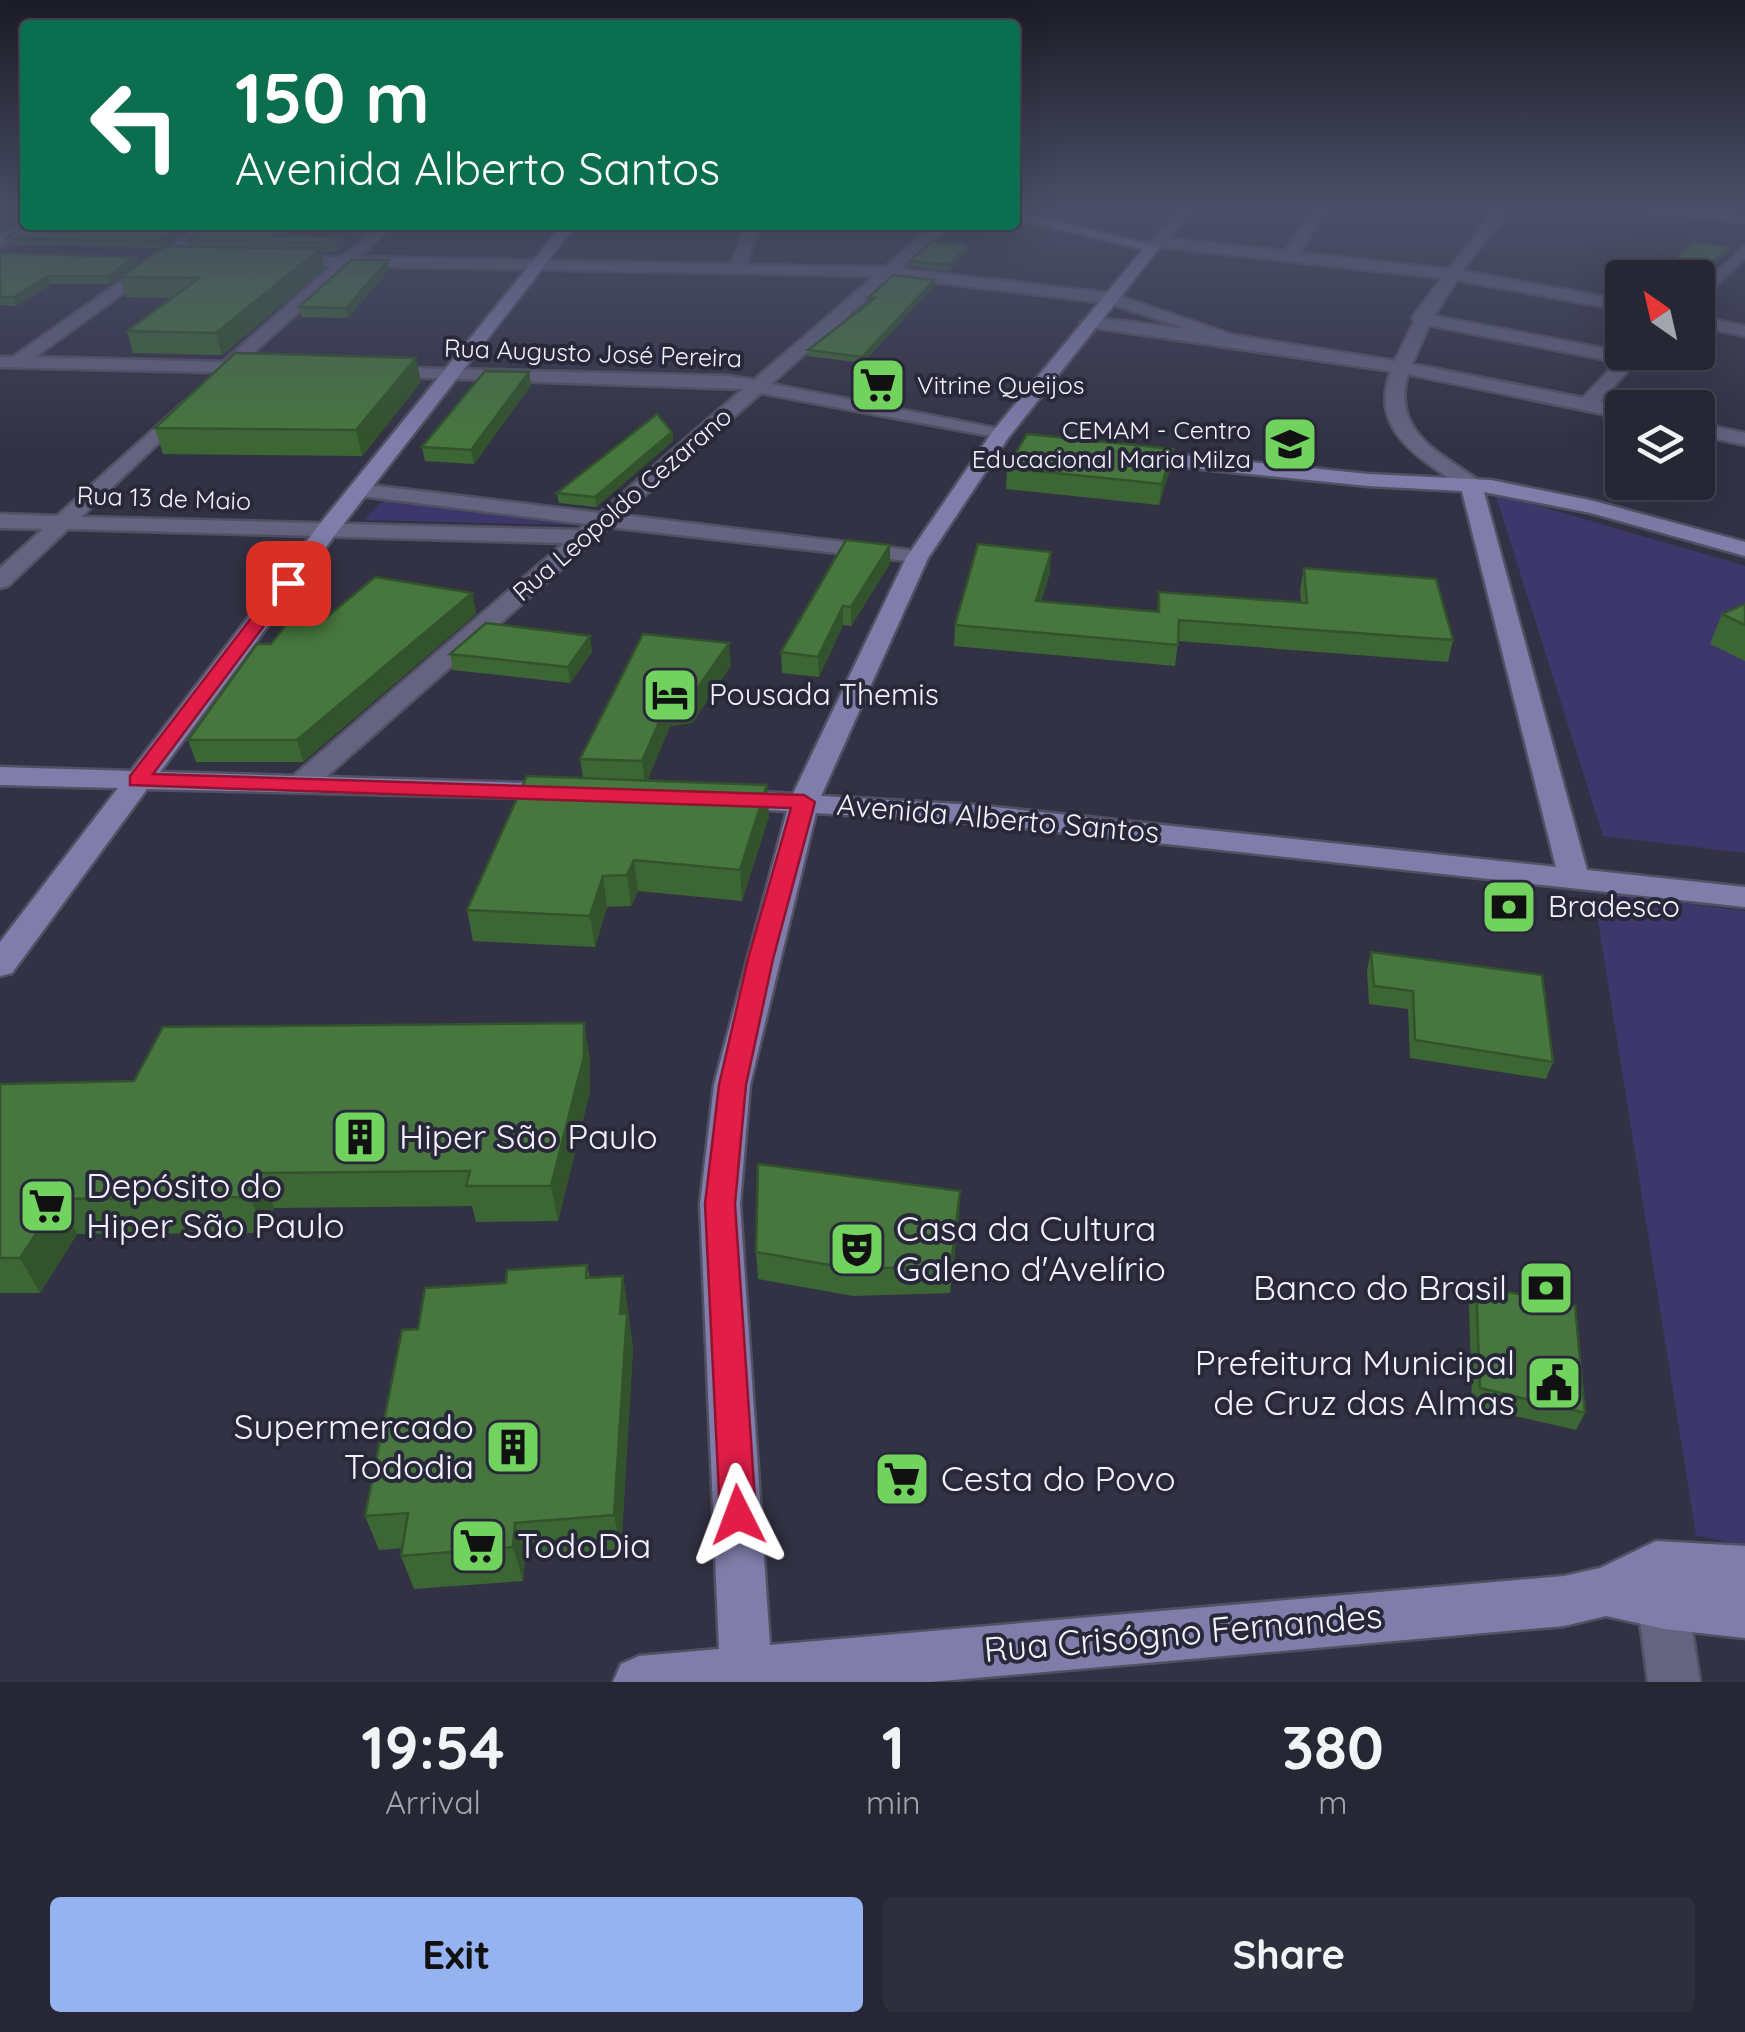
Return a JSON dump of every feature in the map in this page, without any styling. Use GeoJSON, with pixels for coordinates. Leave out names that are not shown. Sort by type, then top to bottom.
{"type":"FeatureCollection","features":[{"type":"Feature","properties":{"kind":"street"},"geometry":{"type":"LineString","coordinates":[[5,366],[124,285]]}},
{"type":"Feature","properties":{"kind":"street"},"geometry":{"type":"LineString","coordinates":[[0,580],[320,285]]}},
{"type":"Feature","properties":{"kind":"street"},"geometry":{"type":"LineString","coordinates":[[0,965],[327,530],[521,285]]}},
{"type":"Feature","properties":{"kind":"street","name":"Rua Leopoldo Cezarano"},"geometry":{"type":"LineString","coordinates":[[301,784],[871,285]]}},
{"type":"Feature","properties":{"kind":"street"},"geometry":{"type":"LineString","coordinates":[[1002,285],[1110,298],[1225,336]]}},
{"type":"Feature","properties":{"kind":"street"},"geometry":{"type":"LineString","coordinates":[[749,1676],[720,1204],[732,1085],[760,959],[804,802],[916,558],[1009,437],[1088,322],[1120,285]]}},
{"type":"Feature","properties":{"kind":"street"},"geometry":{"type":"LineString","coordinates":[[1442,285],[1420,318],[1394,403],[1402,430],[1471,484],[1574,878]]}},
{"type":"Feature","properties":{"kind":"street"},"geometry":{"type":"LineString","coordinates":[[1512,285],[1605,303]]}},
{"type":"Feature","properties":{"kind":"street"},"geometry":{"type":"LineString","coordinates":[[1420,318],[1605,351]]}},
{"type":"Feature","properties":{"kind":"street"},"geometry":{"type":"LineString","coordinates":[[1088,322],[1225,336],[1404,366],[1605,409]]}},
{"type":"Feature","properties":{"kind":"street"},"geometry":{"type":"LineString","coordinates":[[1715,325],[1745,332]]}},
{"type":"Feature","properties":{"kind":"street"},"geometry":{"type":"LineString","coordinates":[[5,366],[283,369]]}},
{"type":"Feature","properties":{"kind":"street"},"geometry":{"type":"LineString","coordinates":[[1587,405],[1620,370]]}},
{"type":"Feature","properties":{"kind":"street","name":"Rua Augusto José Pereira"},"geometry":{"type":"LineString","coordinates":[[357,371],[758,384],[1009,437]]}},
{"type":"Feature","properties":{"kind":"street"},"geometry":{"type":"LineString","coordinates":[[1715,433],[1745,439]]}},
{"type":"Feature","properties":{"kind":"street"},"geometry":{"type":"LineString","coordinates":[[1114,453],[1368,480],[1471,484],[1594,507],[1745,549]]}},
{"type":"Feature","properties":{"kind":"street"},"geometry":{"type":"LineString","coordinates":[[361,490],[594,529],[916,558]]}},
{"type":"Feature","properties":{"kind":"street","name":"Rua 13 de Maio"},"geometry":{"type":"LineString","coordinates":[[0,520],[327,530],[594,529]]}},
{"type":"Feature","properties":{"kind":"street"},"geometry":{"type":"LineString","coordinates":[[0,776],[595,794]]}},
{"type":"Feature","properties":{"kind":"street","name":"Avenida Alberto Santos"},"geometry":{"type":"LineString","coordinates":[[694,798],[975,814],[1745,897]]}},
{"type":"Feature","properties":{"kind":"street"},"geometry":{"type":"LineString","coordinates":[[1660,1584],[1745,1570]]}},
{"type":"Feature","properties":{"kind":"street"},"geometry":{"type":"LineString","coordinates":[[1660,1584],[1745,1614]]}},
{"type":"Feature","properties":{"kind":"street"},"geometry":{"type":"LineString","coordinates":[[1660,1584],[1674,1682]]}},
{"type":"Feature","properties":{"kind":"street","name":"Rua Crisógno Fernandes"},"geometry":{"type":"LineString","coordinates":[[639,1682],[749,1676],[1564,1601],[1660,1584]]}},
{"type":"Feature","properties":{"kind":"shaded area"},"geometry":{"type":"Polygon","coordinates":[[[1495,493],[1745,566],[1745,853],[1603,836],[1495,493]]]}},
{"type":"Feature","properties":{"kind":"shaded area"},"geometry":{"type":"Polygon","coordinates":[[[384,500],[570,525],[364,520],[384,500]]]}},
{"type":"Feature","properties":{"kind":"shaded area"},"geometry":{"type":"Polygon","coordinates":[[[1612,894],[1745,911],[1745,1546],[1696,1535],[1595,902],[1612,894]]]}},
{"type":"Feature","properties":{"kind":"building"},"geometry":{"type":"Polygon","coordinates":[[[0,285],[33,285],[14,297],[0,297],[0,285]]]}},
{"type":"Feature","properties":{"kind":"building"},"geometry":{"type":"Polygon","coordinates":[[[189,285],[275,285],[216,333],[127,331],[189,285]]]}},
{"type":"Feature","properties":{"kind":"building"},"geometry":{"type":"Polygon","coordinates":[[[323,285],[366,285],[346,308],[299,307],[323,285]]]}},
{"type":"Feature","properties":{"kind":"building"},"geometry":{"type":"Polygon","coordinates":[[[882,285],[929,285],[862,357],[808,350],[875,298],[868,298],[882,285]]]}},
{"type":"Feature","properties":{"kind":"building"},"geometry":{"type":"Polygon","coordinates":[[[235,353],[416,358],[356,430],[155,428],[235,353]]]}},
{"type":"Feature","properties":{"kind":"building"},"geometry":{"type":"Polygon","coordinates":[[[485,371],[529,372],[471,450],[422,447],[485,371]]]}},
{"type":"Feature","properties":{"kind":"building"},"geometry":{"type":"Polygon","coordinates":[[[657,414],[672,432],[595,497],[557,493],[657,414]]]}},
{"type":"Feature","properties":{"kind":"building"},"geometry":{"type":"Polygon","coordinates":[[[1027,434],[1173,449],[1162,484],[1007,468],[1027,434]]]}},
{"type":"Feature","properties":{"kind":"building"},"geometry":{"type":"Polygon","coordinates":[[[846,540],[890,545],[851,607],[843,606],[818,657],[781,652],[846,540]]]}},
{"type":"Feature","properties":{"kind":"building"},"geometry":{"type":"Polygon","coordinates":[[[978,544],[1051,552],[1036,601],[1159,612],[1159,592],[1307,603],[1304,568],[1436,579],[1453,640],[1179,620],[1178,645],[955,625],[978,544]]]}},
{"type":"Feature","properties":{"kind":"building"},"geometry":{"type":"Polygon","coordinates":[[[375,577],[472,593],[297,740],[188,740],[257,644],[271,644],[289,621],[321,622],[375,577]]]}},
{"type":"Feature","properties":{"kind":"building"},"geometry":{"type":"Polygon","coordinates":[[[1745,604],[1745,625],[1722,614],[1745,604]]]}},
{"type":"Feature","properties":{"kind":"building"},"geometry":{"type":"Polygon","coordinates":[[[486,623],[590,636],[568,667],[450,654],[486,623]]]}},
{"type":"Feature","properties":{"kind":"building","name":"Pousada Themis"},"geometry":{"type":"Polygon","coordinates":[[[643,634],[729,643],[690,699],[668,702],[642,761],[580,759],[643,634]]]}},
{"type":"Feature","properties":{"kind":"building"},"geometry":{"type":"Polygon","coordinates":[[[527,776],[767,785],[740,870],[634,860],[627,875],[603,876],[590,916],[467,910],[527,776]]]}},
{"type":"Feature","properties":{"kind":"building"},"geometry":{"type":"Polygon","coordinates":[[[1371,952],[1542,975],[1553,1062],[1415,1040],[1413,991],[1374,986],[1371,952]]]}},
{"type":"Feature","properties":{"kind":"building","name":"Hiper São Paulo"},"geometry":{"type":"Polygon","coordinates":[[[584,1023],[584,1056],[551,1186],[466,1186],[470,1171],[260,1173],[250,1197],[59,1199],[20,1258],[0,1258],[0,1084],[134,1081],[163,1027],[584,1023]]]}},
{"type":"Feature","properties":{"kind":"building","name":"Casa da Cultura Galeno d'Avelírio"},"geometry":{"type":"Polygon","coordinates":[[[758,1164],[960,1191],[951,1266],[852,1269],[756,1252],[758,1164]]]}},
{"type":"Feature","properties":{"kind":"building","name":"Supermercado Tododia"},"geometry":{"type":"Polygon","coordinates":[[[587,1265],[586,1278],[623,1276],[620,1314],[627,1313],[614,1515],[515,1523],[513,1547],[401,1556],[408,1513],[365,1516],[402,1330],[418,1329],[425,1288],[506,1283],[507,1270],[587,1265]]]}},
{"type":"Feature","properties":{"kind":"building"},"geometry":{"type":"Polygon","coordinates":[[[1476,1285],[1575,1306],[1585,1413],[1480,1388],[1476,1285]]]}},
{"type":"Feature","properties":{"kind":"place","name":"Vitrine Queijos"},"geometry":{"type":"Point","coordinates":[878,385]}},
{"type":"Feature","properties":{"kind":"place","name":"CEMAM - Centro Educacional Maria Milza"},"geometry":{"type":"Point","coordinates":[1290,444]}},
{"type":"Feature","properties":{"kind":"place","name":"Pousada Themis"},"geometry":{"type":"Point","coordinates":[670,695]}},
{"type":"Feature","properties":{"kind":"place","name":"Bradesco"},"geometry":{"type":"Point","coordinates":[1509,907]}},
{"type":"Feature","properties":{"kind":"place","name":"Hiper São Paulo"},"geometry":{"type":"Point","coordinates":[360,1137]}},
{"type":"Feature","properties":{"kind":"place","name":"Depósito do Hiper São Paulo"},"geometry":{"type":"Point","coordinates":[47,1206]}},
{"type":"Feature","properties":{"kind":"place","name":"Casa da Cultura Galeno d'Avelírio"},"geometry":{"type":"Point","coordinates":[857,1249]}},
{"type":"Feature","properties":{"kind":"place","name":"Banco do Brasil"},"geometry":{"type":"Point","coordinates":[1546,1288]}},
{"type":"Feature","properties":{"kind":"place","name":"Prefeitura Municipal de Cruz das Almas"},"geometry":{"type":"Point","coordinates":[1554,1383]}},
{"type":"Feature","properties":{"kind":"place","name":"Supermercado Tododia"},"geometry":{"type":"Point","coordinates":[513,1447]}},
{"type":"Feature","properties":{"kind":"place","name":"Cesta do Povo"},"geometry":{"type":"Point","coordinates":[902,1479]}},
{"type":"Feature","properties":{"kind":"place","name":"TodoDia"},"geometry":{"type":"Point","coordinates":[478,1546]}},
{"type":"Feature","properties":{"kind":"route"},"geometry":{"type":"LineString","coordinates":[[288,583],[138,780],[804,802],[760,959],[732,1085],[720,1204],[738,1515]]}}]}
